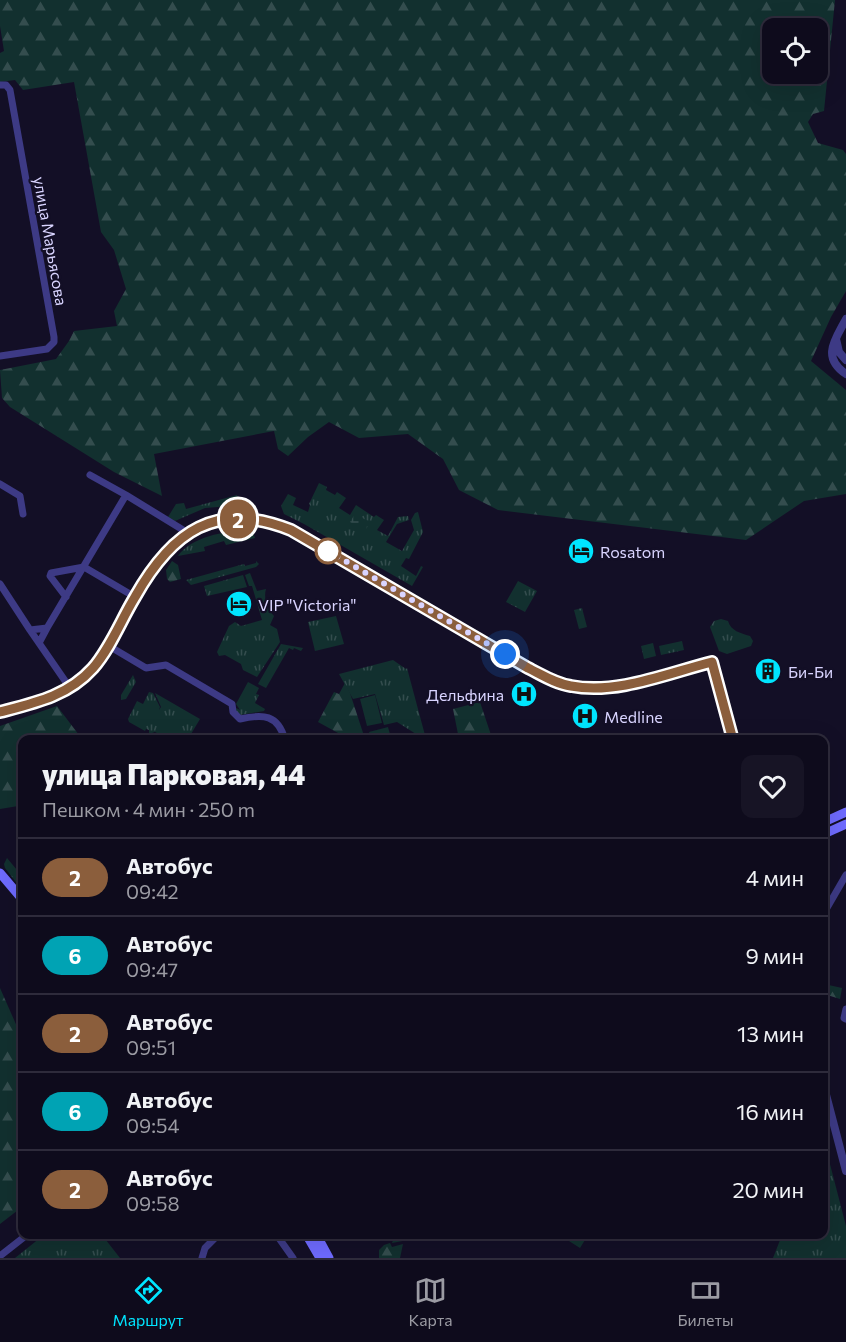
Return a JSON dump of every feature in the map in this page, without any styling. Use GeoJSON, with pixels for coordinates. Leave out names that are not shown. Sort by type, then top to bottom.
{"type":"FeatureCollection","features":[{"type":"Feature","properties":{"kind":"main road"},"geometry":{"type":"LineString","coordinates":[[828,820],[846,812]]}},
{"type":"Feature","properties":{"kind":"main road"},"geometry":{"type":"LineString","coordinates":[[828,832],[846,824]]}},
{"type":"Feature","properties":{"kind":"main road"},"geometry":{"type":"LineString","coordinates":[[0,873],[18,894]]}},
{"type":"Feature","properties":{"kind":"main road"},"geometry":{"type":"LineString","coordinates":[[309,1239],[320,1258]]}},
{"type":"Feature","properties":{"kind":"main road"},"geometry":{"type":"LineString","coordinates":[[319,1239],[329,1258]]}},
{"type":"Feature","properties":{"kind":"street","name":"улица Марьясова"},"geometry":{"type":"LineString","coordinates":[[0,85],[6,85],[10,90],[54,337],[54,342],[47,348],[0,356]]}},
{"type":"Feature","properties":{"kind":"street"},"geometry":{"type":"LineString","coordinates":[[846,319],[831,352],[836,368],[846,374]]}},
{"type":"Feature","properties":{"kind":"street"},"geometry":{"type":"LineString","coordinates":[[836,339],[839,352],[846,360]]}},
{"type":"Feature","properties":{"kind":"street"},"geometry":{"type":"LineString","coordinates":[[90,475],[188,533]]}},
{"type":"Feature","properties":{"kind":"street"},"geometry":{"type":"LineString","coordinates":[[0,484],[20,496],[23,514]]}},
{"type":"Feature","properties":{"kind":"street"},"geometry":{"type":"LineString","coordinates":[[39,643],[126,495]]}},
{"type":"Feature","properties":{"kind":"street"},"geometry":{"type":"LineString","coordinates":[[0,712],[50,699],[69,688],[94,667],[109,646],[135,597],[161,557],[188,533],[204,524],[226,519],[252,519],[270,522],[291,530],[532,670],[570,686],[608,687],[712,662],[732,735]]}},
{"type":"Feature","properties":{"kind":"street"},"geometry":{"type":"LineString","coordinates":[[66,597],[50,576],[51,573],[84,567],[135,597]]}},
{"type":"Feature","properties":{"kind":"street"},"geometry":{"type":"LineString","coordinates":[[0,584],[69,688]]}},
{"type":"Feature","properties":{"kind":"street"},"geometry":{"type":"LineString","coordinates":[[30,630],[47,628]]}},
{"type":"Feature","properties":{"kind":"street"},"geometry":{"type":"LineString","coordinates":[[109,646],[146,668],[166,665],[232,704],[233,712],[240,719],[255,716],[269,718],[279,724],[283,735]]}},
{"type":"Feature","properties":{"kind":"street"},"geometry":{"type":"LineString","coordinates":[[828,906],[846,875]]}},
{"type":"Feature","properties":{"kind":"street"},"geometry":{"type":"LineString","coordinates":[[846,1009],[844,1018],[846,1018]]}},
{"type":"Feature","properties":{"kind":"street"},"geometry":{"type":"LineString","coordinates":[[828,1102],[846,1171]]}},
{"type":"Feature","properties":{"kind":"street"},"geometry":{"type":"LineString","coordinates":[[0,1256],[22,1239]]}},
{"type":"Feature","properties":{"kind":"street"},"geometry":{"type":"LineString","coordinates":[[201,1258],[204,1248],[214,1239]]}},
{"type":"Feature","properties":{"kind":"street"},"geometry":{"type":"LineString","coordinates":[[280,1239],[293,1258]]}},
{"type":"Feature","properties":{"kind":"green space"},"geometry":{"type":"Polygon","coordinates":[[[0,0],[835,0],[828,71],[828,18],[762,18],[762,84],[827,84],[824,111],[813,114],[808,122],[818,143],[843,150],[846,154],[846,291],[811,361],[846,390],[846,494],[804,501],[746,540],[498,510],[459,490],[443,459],[408,434],[359,438],[329,422],[308,437],[288,456],[278,449],[274,431],[154,454],[162,496],[114,472],[10,407],[2,398],[0,370],[56,359],[74,331],[117,326],[114,311],[126,289],[114,250],[101,232],[74,82],[23,90],[15,80],[0,82],[0,53],[4,51],[0,26],[0,0]]]}},
{"type":"Feature","properties":{"kind":"green space"},"geometry":{"type":"Polygon","coordinates":[[[319,483],[335,495],[337,492],[346,498],[339,508],[350,515],[356,505],[374,517],[376,515],[384,520],[377,530],[388,536],[398,517],[408,516],[409,520],[397,524],[386,542],[402,551],[414,530],[411,520],[418,512],[423,532],[409,559],[406,558],[401,566],[416,576],[421,566],[423,567],[412,586],[284,514],[281,506],[288,494],[296,498],[293,505],[308,512],[309,504],[319,483]]]}},
{"type":"Feature","properties":{"kind":"green space"},"geometry":{"type":"Polygon","coordinates":[[[237,495],[243,505],[205,508],[175,521],[168,517],[176,504],[184,503],[186,509],[237,495]]]}},
{"type":"Feature","properties":{"kind":"green space"},"geometry":{"type":"Polygon","coordinates":[[[355,514],[370,522],[365,531],[350,522],[355,514]]]}},
{"type":"Feature","properties":{"kind":"green space"},"geometry":{"type":"Polygon","coordinates":[[[247,530],[253,532],[255,538],[226,545],[224,541],[204,547],[205,551],[178,556],[191,544],[209,536],[247,530]]]}},
{"type":"Feature","properties":{"kind":"green space"},"geometry":{"type":"Polygon","coordinates":[[[172,561],[178,565],[181,579],[170,582],[167,579],[166,570],[172,561]]]}},
{"type":"Feature","properties":{"kind":"green space"},"geometry":{"type":"Polygon","coordinates":[[[256,561],[259,564],[256,567],[191,585],[186,580],[244,564],[245,566],[256,563],[256,561]]]}},
{"type":"Feature","properties":{"kind":"green space"},"geometry":{"type":"Polygon","coordinates":[[[250,573],[257,591],[266,589],[267,604],[274,616],[270,625],[277,629],[280,642],[257,677],[243,670],[241,664],[225,655],[219,656],[217,652],[229,626],[235,622],[241,626],[262,620],[252,586],[249,586],[245,575],[250,573]]]}},
{"type":"Feature","properties":{"kind":"green space"},"geometry":{"type":"Polygon","coordinates":[[[243,575],[247,587],[207,596],[204,586],[243,575]]]}},
{"type":"Feature","properties":{"kind":"green space"},"geometry":{"type":"Polygon","coordinates":[[[518,581],[537,591],[525,612],[506,602],[518,581]]]}},
{"type":"Feature","properties":{"kind":"green space"},"geometry":{"type":"Polygon","coordinates":[[[582,608],[587,627],[579,629],[574,610],[582,608]]]}},
{"type":"Feature","properties":{"kind":"green space"},"geometry":{"type":"Polygon","coordinates":[[[336,616],[344,644],[315,651],[308,622],[336,616]]]}},
{"type":"Feature","properties":{"kind":"green space"},"geometry":{"type":"Polygon","coordinates":[[[721,619],[728,621],[736,631],[750,636],[753,641],[751,646],[727,654],[719,651],[710,627],[714,621],[721,619]]]}},
{"type":"Feature","properties":{"kind":"green space"},"geometry":{"type":"Polygon","coordinates":[[[682,641],[684,650],[661,655],[659,646],[682,641]]]}},
{"type":"Feature","properties":{"kind":"green space"},"geometry":{"type":"Polygon","coordinates":[[[653,643],[656,656],[644,659],[641,646],[653,643]]]}},
{"type":"Feature","properties":{"kind":"green space"},"geometry":{"type":"Polygon","coordinates":[[[281,644],[303,648],[301,651],[289,648],[266,688],[258,684],[281,644]]]}},
{"type":"Feature","properties":{"kind":"green space"},"geometry":{"type":"Polygon","coordinates":[[[393,660],[407,668],[425,735],[413,735],[416,734],[397,722],[384,725],[375,694],[353,699],[339,674],[393,660]]]}},
{"type":"Feature","properties":{"kind":"green space"},"geometry":{"type":"Polygon","coordinates":[[[133,675],[136,682],[126,699],[121,700],[121,695],[133,675]]]}},
{"type":"Feature","properties":{"kind":"green space"},"geometry":{"type":"Polygon","coordinates":[[[248,682],[259,688],[256,694],[259,695],[255,703],[265,709],[240,715],[236,713],[234,707],[240,710],[236,704],[248,682]]]}},
{"type":"Feature","properties":{"kind":"green space"},"geometry":{"type":"Polygon","coordinates":[[[345,683],[364,735],[342,735],[318,722],[334,692],[339,694],[345,683]]]}},
{"type":"Feature","properties":{"kind":"green space"},"geometry":{"type":"Polygon","coordinates":[[[149,692],[153,693],[160,707],[159,710],[161,707],[155,693],[200,719],[190,735],[161,735],[155,732],[149,734],[149,730],[145,731],[129,722],[128,719],[137,701],[143,704],[149,692]]]}},
{"type":"Feature","properties":{"kind":"green space"},"geometry":{"type":"Polygon","coordinates":[[[375,695],[382,723],[367,726],[360,699],[375,695]]]}},
{"type":"Feature","properties":{"kind":"green space"},"geometry":{"type":"Polygon","coordinates":[[[480,702],[491,735],[458,735],[453,709],[480,702]]]}},
{"type":"Feature","properties":{"kind":"green space"},"geometry":{"type":"Polygon","coordinates":[[[57,706],[79,735],[18,735],[18,806],[0,809],[0,726],[57,706]]]}},
{"type":"Feature","properties":{"kind":"green space"},"geometry":{"type":"Polygon","coordinates":[[[388,727],[390,735],[370,735],[369,732],[388,727]]]}},
{"type":"Feature","properties":{"kind":"green space"},"geometry":{"type":"Polygon","coordinates":[[[7,858],[18,871],[18,885],[5,868],[7,858]]]}},
{"type":"Feature","properties":{"kind":"green space"},"geometry":{"type":"Polygon","coordinates":[[[828,985],[842,988],[840,999],[828,995],[828,985]]]}},
{"type":"Feature","properties":{"kind":"green space"},"geometry":{"type":"Polygon","coordinates":[[[0,988],[18,1029],[18,1210],[0,1224],[0,988]]]}},
{"type":"Feature","properties":{"kind":"green space"},"geometry":{"type":"Polygon","coordinates":[[[828,1156],[846,1226],[846,1258],[773,1258],[780,1239],[828,1239],[828,1156]]]}},
{"type":"Feature","properties":{"kind":"green space"},"geometry":{"type":"Polygon","coordinates":[[[39,1239],[105,1239],[120,1258],[15,1258],[39,1239]]]}},
{"type":"Feature","properties":{"kind":"green space"},"geometry":{"type":"Polygon","coordinates":[[[394,1239],[413,1239],[392,1243],[394,1239]]]}},
{"type":"Feature","properties":{"kind":"green space"},"geometry":{"type":"Polygon","coordinates":[[[566,1239],[586,1239],[580,1248],[566,1239]]]}},
{"type":"Feature","properties":{"kind":"green space"},"geometry":{"type":"Polygon","coordinates":[[[390,1243],[392,1247],[403,1244],[400,1258],[379,1258],[379,1250],[390,1243]]]}},
{"type":"Feature","properties":{"kind":"bus line","name":"2"},"geometry":{"type":"LineString","coordinates":[[0,712],[50,699],[82,679],[109,646],[152,568],[188,533],[204,524],[226,519],[252,519],[270,522],[291,530],[528,668],[570,686],[595,688],[632,683],[712,662],[732,735]]}},
{"type":"Feature","properties":{"kind":"place","name":"Rosatom"},"geometry":{"type":"Point","coordinates":[581,551]}},
{"type":"Feature","properties":{"kind":"place","name":"VIP \"Victoria\""},"geometry":{"type":"Point","coordinates":[239,604]}},
{"type":"Feature","properties":{"kind":"place","name":"Би-Би"},"geometry":{"type":"Point","coordinates":[768,671]}},
{"type":"Feature","properties":{"kind":"place","name":"Дельфина"},"geometry":{"type":"Point","coordinates":[524,694]}},
{"type":"Feature","properties":{"kind":"place","name":"Medline"},"geometry":{"type":"Point","coordinates":[585,716]}},
{"type":"Feature","properties":{"kind":"route"},"geometry":{"type":"LineString","coordinates":[[328,551],[505,654]]}}]}
